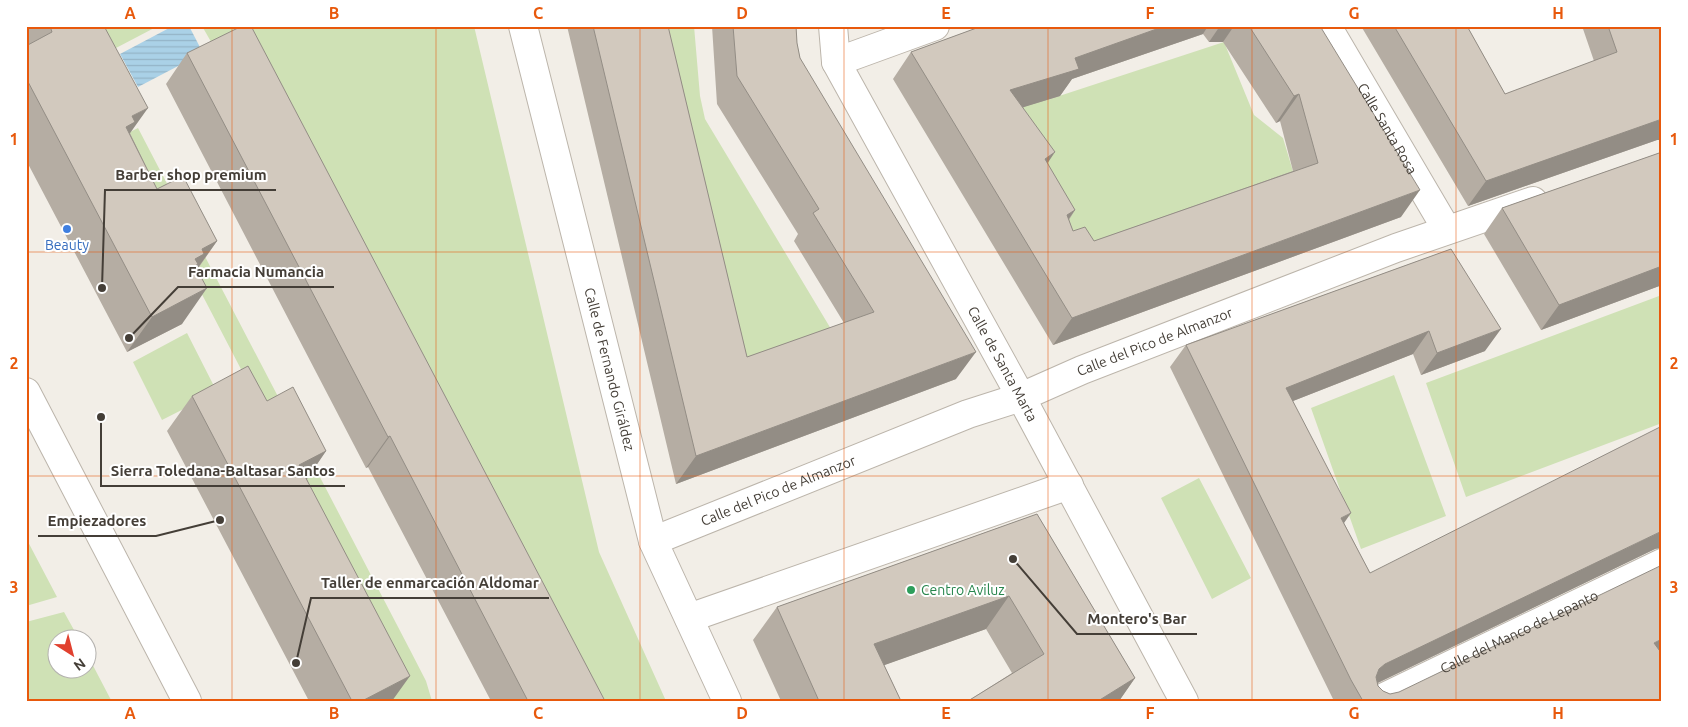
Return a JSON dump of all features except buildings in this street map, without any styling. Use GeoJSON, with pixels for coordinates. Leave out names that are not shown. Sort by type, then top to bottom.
{"type":"FeatureCollection","features":[{"type":"Feature","properties":{"kind":"street","name":"Calle de Fernando Giráldez"},"geometry":{"type":"LineString","coordinates":[[523,26],[653,541],[727,701]]}},
{"type":"Feature","properties":{"kind":"street","name":"Calle de Santa Marta"},"geometry":{"type":"LineString","coordinates":[[833,26],[836,62],[1069,485],[1184,701]]}},
{"type":"Feature","properties":{"kind":"street"},"geometry":{"type":"LineString","coordinates":[[836,62],[935,26]]}},
{"type":"Feature","properties":{"kind":"street","name":"Calle Santa Rosa"},"geometry":{"type":"LineString","coordinates":[[1327,26],[1447,230]]}},
{"type":"Feature","properties":{"kind":"street","name":"Calle del Pico de Almanzor"},"geometry":{"type":"LineString","coordinates":[[653,541],[968,414],[1021,397],[1100,363],[1396,248],[1552,194]]}},
{"type":"Feature","properties":{"kind":"street"},"geometry":{"type":"LineString","coordinates":[[26,392],[187,701]]}},
{"type":"Feature","properties":{"kind":"street"},"geometry":{"type":"LineString","coordinates":[[689,618],[1069,485]]}},
{"type":"Feature","properties":{"kind":"street","name":"Calle del Manco de Lepanto"},"geometry":{"type":"LineString","coordinates":[[1376,701],[1662,562]]}},
{"type":"Feature","properties":{"kind":"green space"},"geometry":{"type":"Polygon","coordinates":[[[107,26],[158,26],[95,59],[71,45],[107,26]]]}},
{"type":"Feature","properties":{"kind":"green space"},"geometry":{"type":"Polygon","coordinates":[[[202,26],[474,26],[599,552],[666,701],[588,701],[202,26]]]}},
{"type":"Feature","properties":{"kind":"green space"},"geometry":{"type":"Polygon","coordinates":[[[652,26],[694,26],[700,96],[705,119],[837,339],[728,384],[652,26]]]}},
{"type":"Feature","properties":{"kind":"green space"},"geometry":{"type":"Polygon","coordinates":[[[1224,42],[1254,115],[1283,138],[1295,178],[1075,268],[991,104],[1047,100],[1224,42]]]}},
{"type":"Feature","properties":{"kind":"green space"},"geometry":{"type":"Polygon","coordinates":[[[138,128],[426,681],[432,701],[380,701],[320,521],[120,137],[138,128]]]}},
{"type":"Feature","properties":{"kind":"green space"},"geometry":{"type":"Polygon","coordinates":[[[1659,296],[1662,304],[1662,423],[1466,497],[1426,383],[1659,296]]]}},
{"type":"Feature","properties":{"kind":"green space"},"geometry":{"type":"Polygon","coordinates":[[[187,333],[217,392],[162,420],[133,362],[187,333]]]}},
{"type":"Feature","properties":{"kind":"green space"},"geometry":{"type":"Polygon","coordinates":[[[1394,375],[1446,516],[1361,549],[1311,408],[1394,375]]]}},
{"type":"Feature","properties":{"kind":"green space"},"geometry":{"type":"Polygon","coordinates":[[[1199,478],[1251,578],[1212,599],[1161,498],[1199,478]]]}},
{"type":"Feature","properties":{"kind":"green space"},"geometry":{"type":"Polygon","coordinates":[[[26,538],[57,597],[26,606],[26,538]]]}},
{"type":"Feature","properties":{"kind":"green space"},"geometry":{"type":"Polygon","coordinates":[[[64,612],[74,630],[48,630],[48,680],[98,680],[98,675],[111,700],[26,701],[26,622],[64,612]]]}},
{"type":"Feature","properties":{"kind":"water"},"geometry":{"type":"Polygon","coordinates":[[[173,26],[189,26],[203,53],[138,87],[120,54],[173,26]]]}},
{"type":"Feature","properties":{"kind":"place","name":"Beauty"},"geometry":{"type":"Point","coordinates":[67,229]}},
{"type":"Feature","properties":{"kind":"place","name":"Barber shop premium"},"geometry":{"type":"Point","coordinates":[102,288]}},
{"type":"Feature","properties":{"kind":"place","name":"Farmacia Numancia"},"geometry":{"type":"Point","coordinates":[129,338]}},
{"type":"Feature","properties":{"kind":"place","name":"Sierra Toledana-Baltasar Santos"},"geometry":{"type":"Point","coordinates":[101,417]}},
{"type":"Feature","properties":{"kind":"place","name":"Empiezadores"},"geometry":{"type":"Point","coordinates":[220,520]}},
{"type":"Feature","properties":{"kind":"place","name":"Montero's Bar"},"geometry":{"type":"Point","coordinates":[1013,559]}},
{"type":"Feature","properties":{"kind":"place","name":"Centro Aviluz"},"geometry":{"type":"Point","coordinates":[911,590]}},
{"type":"Feature","properties":{"kind":"place","name":"Taller de enmarcación Aldomar"},"geometry":{"type":"Point","coordinates":[296,663]}}]}
